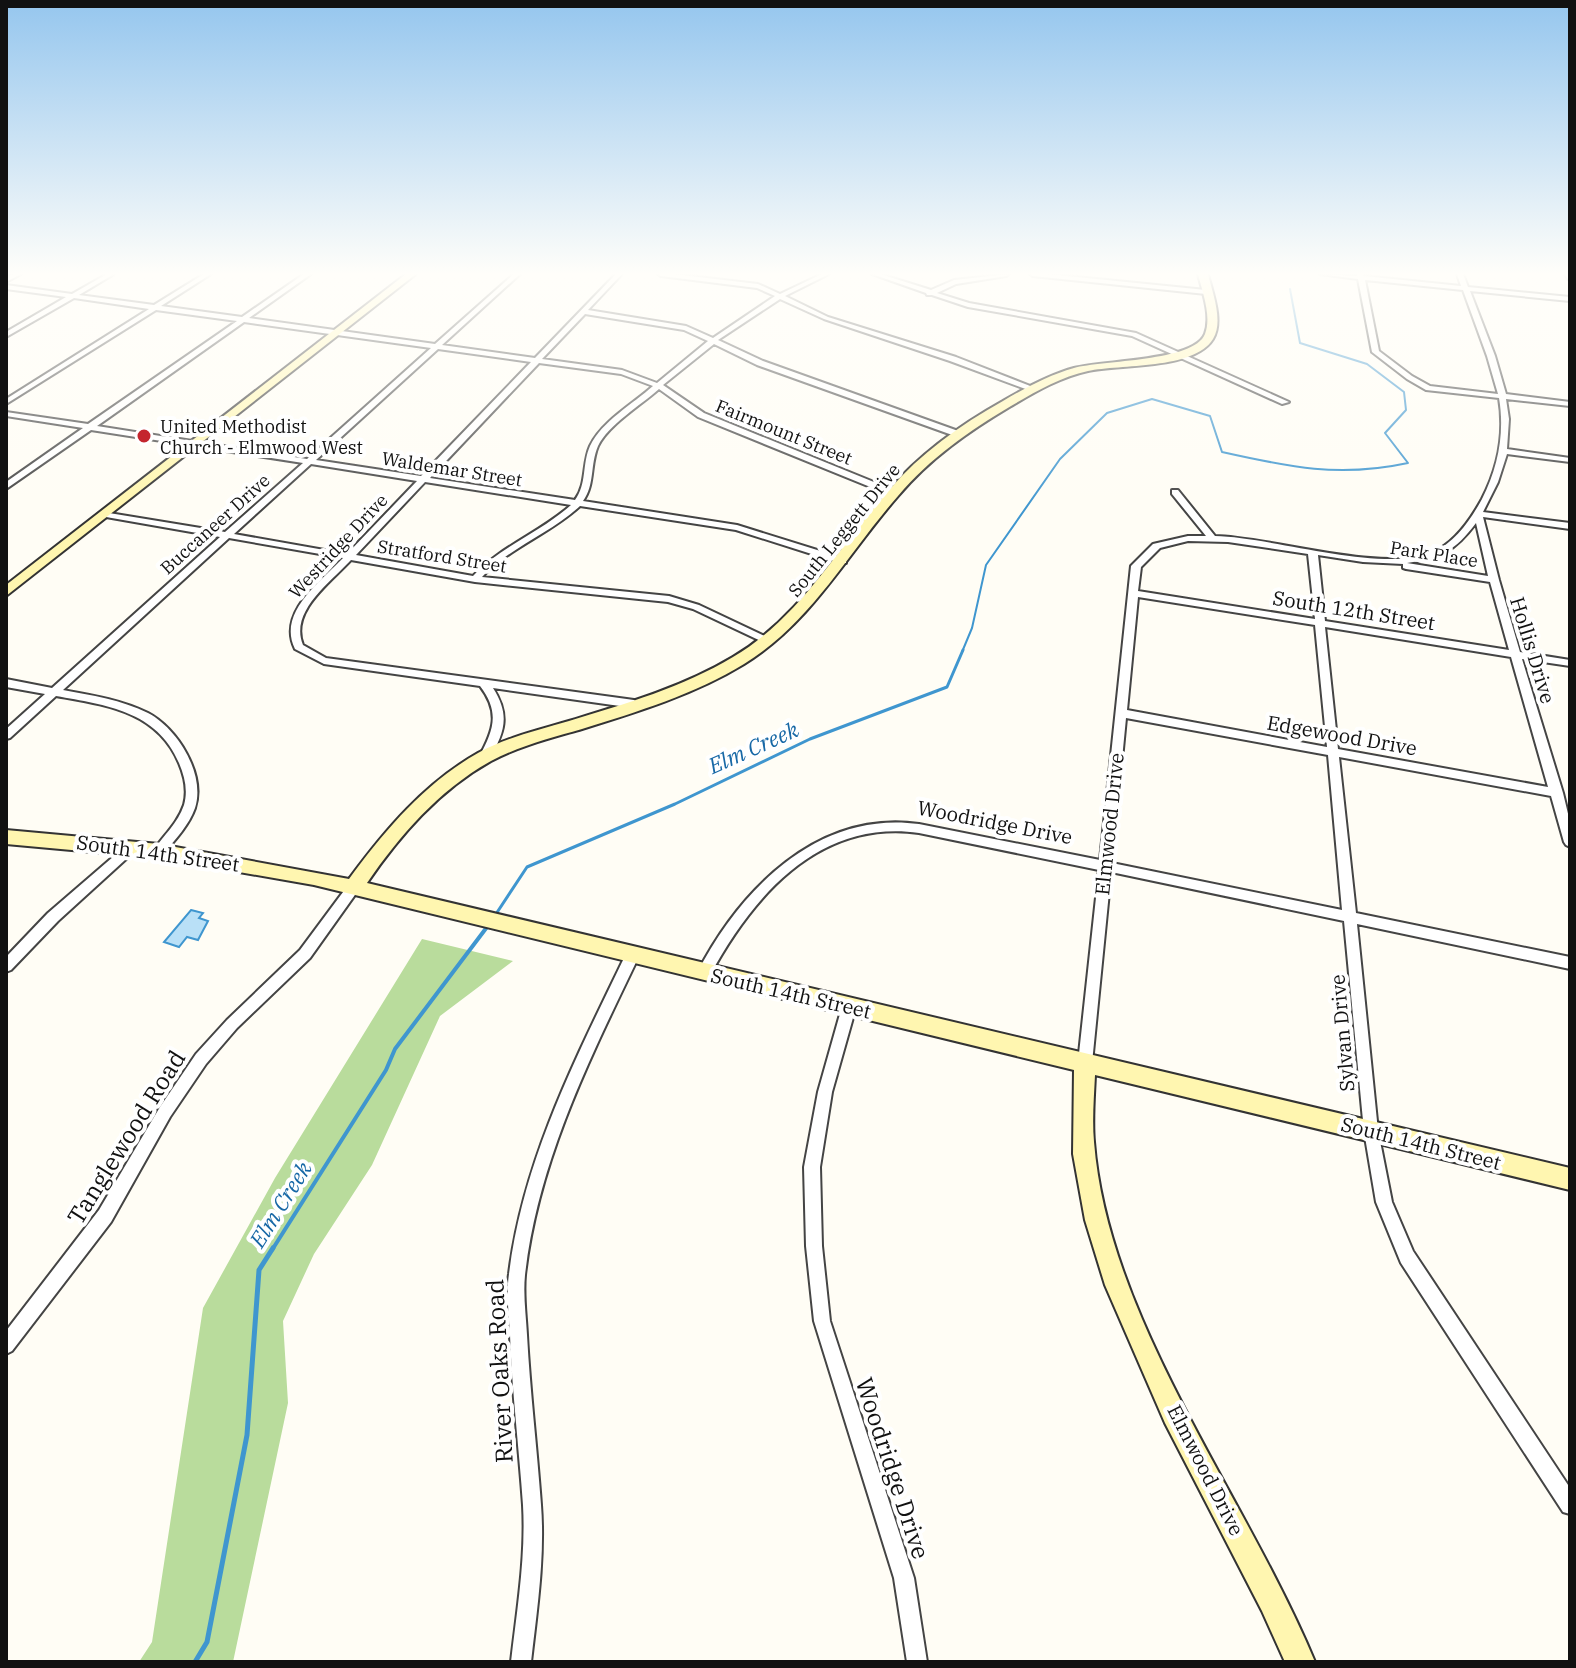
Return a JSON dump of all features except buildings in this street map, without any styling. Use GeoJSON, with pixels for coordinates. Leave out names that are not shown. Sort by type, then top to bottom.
{"type":"FeatureCollection","features":[{"type":"Feature","properties":{"kind":"street"},"geometry":{"type":"LineString","coordinates":[[6,402],[85,352]]}},
{"type":"Feature","properties":{"kind":"street"},"geometry":{"type":"LineString","coordinates":[[6,486],[197,352]]}},
{"type":"Feature","properties":{"kind":"street"},"geometry":{"type":"LineString","coordinates":[[6,592],[310,352]]}},
{"type":"Feature","properties":{"kind":"street","name":"Buccaneer Drive"},"geometry":{"type":"LineString","coordinates":[[6,735],[429,352]]}},
{"type":"Feature","properties":{"kind":"street","name":"Fairmount Street"},"geometry":{"type":"LineString","coordinates":[[480,352],[622,372],[659,386],[701,415],[893,493]]}},
{"type":"Feature","properties":{"kind":"street","name":"Westridge Drive"},"geometry":{"type":"LineString","coordinates":[[483,683],[324,661],[306,653],[294,638],[293,629],[301,608],[542,352]]}},
{"type":"Feature","properties":{"kind":"street"},"geometry":{"type":"LineString","coordinates":[[475,579],[518,542],[576,506],[587,488],[588,465],[596,442],[699,352]]}},
{"type":"Feature","properties":{"kind":"street"},"geometry":{"type":"LineString","coordinates":[[737,352],[760,363],[958,434]]}},
{"type":"Feature","properties":{"kind":"street"},"geometry":{"type":"LineString","coordinates":[[932,352],[1034,389]]}},
{"type":"Feature","properties":{"kind":"street"},"geometry":{"type":"LineString","coordinates":[[1180,352],[1285,402]]}},
{"type":"Feature","properties":{"kind":"street"},"geometry":{"type":"LineString","coordinates":[[1376,352],[1418,384],[1570,404]]}},
{"type":"Feature","properties":{"kind":"street","name":"Elmwood Drive"},"geometry":{"type":"LineString","coordinates":[[1300,1662],[1132,1323],[1106,1252],[1083,1153],[1085,1063],[1132,593],[1136,566],[1146,552],[1173,539],[1212,538],[1369,561],[1401,562],[1435,555],[1457,540],[1478,514],[1495,482],[1504,451],[1506,432],[1502,396],[1487,352]]}},
{"type":"Feature","properties":{"kind":"street","name":"South Leggett Drive"},"geometry":{"type":"LineString","coordinates":[[353,888],[379,850],[418,807],[448,781],[485,757],[707,677],[767,641],[809,605],[893,493],[958,434],[1034,389],[1087,368],[1183,353]]}},
{"type":"Feature","properties":{"kind":"street","name":"Waldemar Street"},"geometry":{"type":"LineString","coordinates":[[6,414],[576,506],[746,530],[843,561]]}},
{"type":"Feature","properties":{"kind":"street"},"geometry":{"type":"LineString","coordinates":[[1504,451],[1570,460]]}},
{"type":"Feature","properties":{"kind":"street"},"geometry":{"type":"LineString","coordinates":[[1175,492],[1212,538]]}},
{"type":"Feature","properties":{"kind":"street","name":"Stratford Street"},"geometry":{"type":"LineString","coordinates":[[106,514],[475,579],[669,599],[696,607],[767,641]]}},
{"type":"Feature","properties":{"kind":"street"},"geometry":{"type":"LineString","coordinates":[[1478,514],[1570,526]]}},
{"type":"Feature","properties":{"kind":"street","name":"Hollis Drive"},"geometry":{"type":"LineString","coordinates":[[1478,514],[1494,580],[1570,842]]}},
{"type":"Feature","properties":{"kind":"street","name":"Sylvan Drive"},"geometry":{"type":"LineString","coordinates":[[1313,553],[1371,1131],[1384,1202],[1407,1257],[1570,1505]]}},
{"type":"Feature","properties":{"kind":"street","name":"Park Place"},"geometry":{"type":"LineString","coordinates":[[1369,561],[1494,580]]}},
{"type":"Feature","properties":{"kind":"street","name":"South 12th Street"},"geometry":{"type":"LineString","coordinates":[[1132,593],[1570,663]]}},
{"type":"Feature","properties":{"kind":"street"},"geometry":{"type":"LineString","coordinates":[[6,683],[146,716],[166,732],[191,779],[191,806],[159,851]]}},
{"type":"Feature","properties":{"kind":"street"},"geometry":{"type":"LineString","coordinates":[[483,683],[634,704]]}},
{"type":"Feature","properties":{"kind":"street"},"geometry":{"type":"LineString","coordinates":[[483,683],[500,711],[498,734],[485,757]]}},
{"type":"Feature","properties":{"kind":"street","name":"Edgewood Drive"},"geometry":{"type":"LineString","coordinates":[[1121,713],[1557,793]]}},
{"type":"Feature","properties":{"kind":"street","name":"Woodridge Drive"},"geometry":{"type":"LineString","coordinates":[[704,973],[720,941],[759,890],[823,844],[892,826],[923,829],[1570,963]]}},
{"type":"Feature","properties":{"kind":"street","name":"South 14th Street"},"geometry":{"type":"LineString","coordinates":[[6,837],[132,847],[353,888],[1570,1179]]}},
{"type":"Feature","properties":{"kind":"street"},"geometry":{"type":"LineString","coordinates":[[6,966],[53,917],[132,847]]}},
{"type":"Feature","properties":{"kind":"street","name":"Tanglewood Road"},"geometry":{"type":"LineString","coordinates":[[6,1345],[105,1216],[165,1112],[201,1059],[232,1024],[305,954],[353,888]]}},
{"type":"Feature","properties":{"kind":"street","name":"River Oaks Road"},"geometry":{"type":"LineString","coordinates":[[521,1662],[531,1587],[532,1508],[519,1362],[516,1277],[542,1159],[632,956]]}},
{"type":"Feature","properties":{"kind":"street","name":"Woodridge Drive"},"geometry":{"type":"LineString","coordinates":[[849,1007],[825,1092],[812,1167],[814,1246],[822,1321],[904,1578],[917,1662]]}},
{"type":"Feature","properties":{"kind":"green space"},"geometry":{"type":"Polygon","coordinates":[[[422,939],[513,961],[440,1016],[372,1165],[314,1254],[283,1321],[288,1403],[233,1662],[139,1662],[152,1642],[203,1308],[275,1178],[422,939]]]}},
{"type":"Feature","properties":{"kind":"water"},"geometry":{"type":"Polygon","coordinates":[[[191,910],[203,913],[199,918],[208,921],[198,940],[187,937],[179,947],[164,942],[191,910]]]}},
{"type":"Feature","properties":{"kind":"waterway","name":"Elm Creek"},"geometry":{"type":"LineString","coordinates":[[962,652],[972,628],[986,565],[1060,459],[1107,413],[1152,399],[1210,416],[1222,452],[1292,466],[1359,470],[1408,463],[1385,433],[1406,410],[1404,392],[1367,364],[1328,352]]}},
{"type":"Feature","properties":{"kind":"waterway","name":"Elm Creek"},"geometry":{"type":"LineString","coordinates":[[496,914],[527,867],[675,804],[810,739],[947,687],[963,650]]}},
{"type":"Feature","properties":{"kind":"waterway","name":"Elm Creek"},"geometry":{"type":"LineString","coordinates":[[272,1250],[386,1070],[395,1049],[487,927]]}},
{"type":"Feature","properties":{"kind":"waterway","name":"Elm Creek"},"geometry":{"type":"LineString","coordinates":[[195,1662],[207,1642],[247,1435],[259,1270],[273,1248]]}},
{"type":"Feature","properties":{"kind":"place","name":"United Methodist Church - Elmwood West"},"geometry":{"type":"Point","coordinates":[144,436]}}]}
